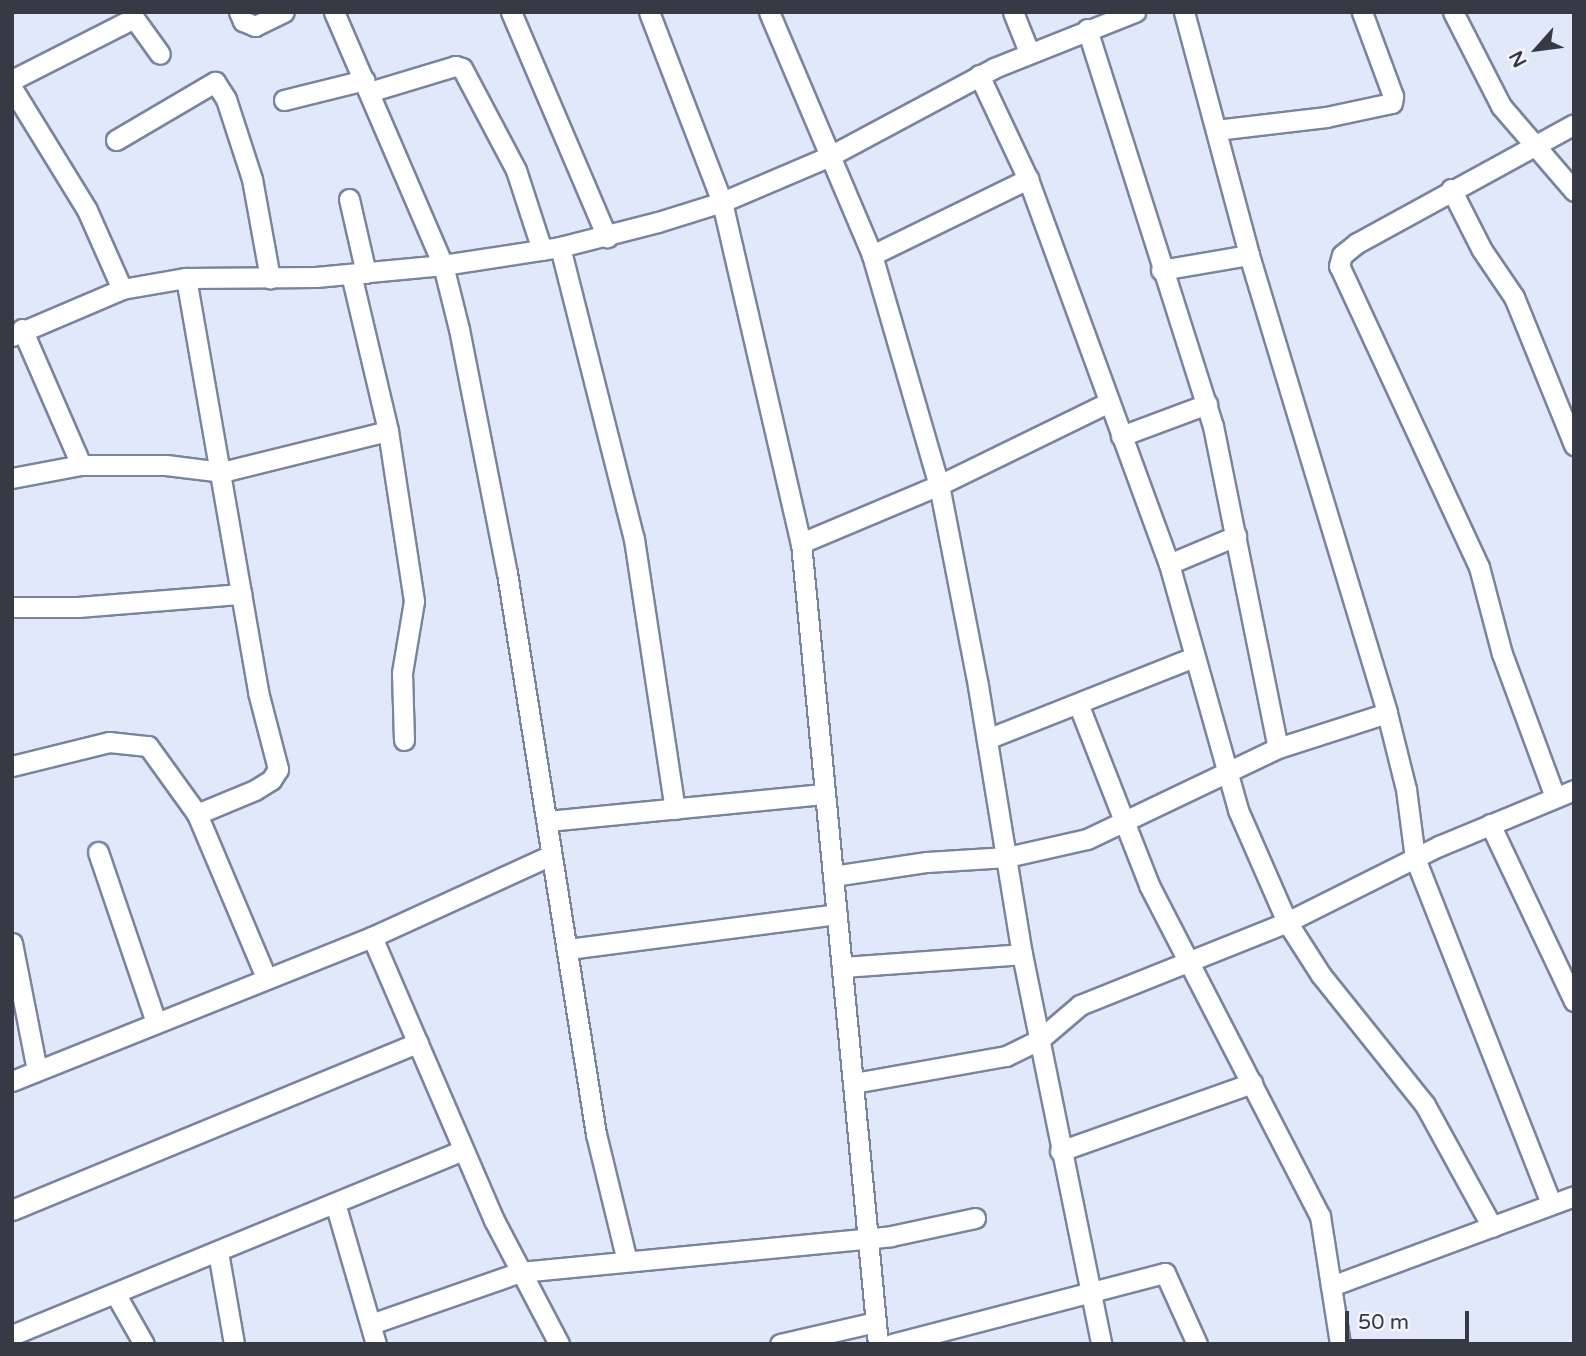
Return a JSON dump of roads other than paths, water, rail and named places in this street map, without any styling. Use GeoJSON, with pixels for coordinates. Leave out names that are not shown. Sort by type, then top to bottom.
{"type":"FeatureCollection","features":[{"type":"Feature","properties":{"kind":"street"},"geometry":{"type":"LineString","coordinates":[[239,12],[243,20],[255,26],[284,12]]}},
{"type":"Feature","properties":{"kind":"street"},"geometry":{"type":"LineString","coordinates":[[334,12],[443,265],[486,454],[596,1135],[627,1261]]}},
{"type":"Feature","properties":{"kind":"street"},"geometry":{"type":"LineString","coordinates":[[511,12],[607,237]]}},
{"type":"Feature","properties":{"kind":"street"},"geometry":{"type":"LineString","coordinates":[[649,12],[722,202],[801,543],[878,1344]]}},
{"type":"Feature","properties":{"kind":"street"},"geometry":{"type":"LineString","coordinates":[[769,12],[790,70],[832,155],[872,255],[939,485],[987,739],[1022,954],[1101,1344]]}},
{"type":"Feature","properties":{"kind":"street"},"geometry":{"type":"LineString","coordinates":[[1013,12],[1028,52]]}},
{"type":"Feature","properties":{"kind":"street"},"geometry":{"type":"LineString","coordinates":[[81,465],[17,333],[122,289],[186,278],[270,278],[443,265],[551,249],[607,237],[722,202],[832,155],[979,75],[1028,52],[1135,12]]}},
{"type":"Feature","properties":{"kind":"street"},"geometry":{"type":"LineString","coordinates":[[1184,12],[1249,255],[1387,713],[1411,816],[1415,859],[1551,1203]]}},
{"type":"Feature","properties":{"kind":"street"},"geometry":{"type":"LineString","coordinates":[[1216,130],[1325,117],[1392,103],[1393,96],[1362,12]]}},
{"type":"Feature","properties":{"kind":"street"},"geometry":{"type":"LineString","coordinates":[[1453,12],[1500,106],[1538,145],[1574,191]]}},
{"type":"Feature","properties":{"kind":"street"},"geometry":{"type":"LineString","coordinates":[[12,80],[134,18],[160,54]]}},
{"type":"Feature","properties":{"kind":"street"},"geometry":{"type":"LineString","coordinates":[[1087,29],[1161,270],[1207,404],[1278,748]]}},
{"type":"Feature","properties":{"kind":"street"},"geometry":{"type":"LineString","coordinates":[[285,100],[367,86],[455,66],[462,68],[516,170],[551,249],[634,539],[675,809]]}},
{"type":"Feature","properties":{"kind":"street"},"geometry":{"type":"LineString","coordinates":[[979,75],[1028,180],[1110,402],[1168,564],[1238,810],[1287,922],[1321,975],[1425,1105],[1492,1227]]}},
{"type":"Feature","properties":{"kind":"street"},"geometry":{"type":"LineString","coordinates":[[116,140],[215,82],[226,99],[252,179],[270,278]]}},
{"type":"Feature","properties":{"kind":"street"},"geometry":{"type":"LineString","coordinates":[[16,101],[87,210],[122,289]]}},
{"type":"Feature","properties":{"kind":"street"},"geometry":{"type":"LineString","coordinates":[[1555,797],[1502,654],[1479,567],[1409,410],[1339,272],[1342,256],[1350,247],[1451,189],[1574,124]]}},
{"type":"Feature","properties":{"kind":"street"},"geometry":{"type":"LineString","coordinates":[[872,255],[1028,180]]}},
{"type":"Feature","properties":{"kind":"street"},"geometry":{"type":"LineString","coordinates":[[1451,189],[1482,250],[1514,297],[1574,445]]}},
{"type":"Feature","properties":{"kind":"street"},"geometry":{"type":"LineString","coordinates":[[349,199],[414,601],[402,673],[404,740]]}},
{"type":"Feature","properties":{"kind":"street"},"geometry":{"type":"LineString","coordinates":[[1161,270],[1249,255]]}},
{"type":"Feature","properties":{"kind":"street"},"geometry":{"type":"LineString","coordinates":[[186,278],[222,472],[241,594],[278,769],[271,780],[255,790],[197,814]]}},
{"type":"Feature","properties":{"kind":"street"},"geometry":{"type":"LineString","coordinates":[[801,543],[939,485],[1110,402]]}},
{"type":"Feature","properties":{"kind":"street"},"geometry":{"type":"LineString","coordinates":[[1121,436],[1207,404]]}},
{"type":"Feature","properties":{"kind":"street"},"geometry":{"type":"LineString","coordinates":[[12,478],[81,465],[166,465],[222,472],[388,431]]}},
{"type":"Feature","properties":{"kind":"street"},"geometry":{"type":"LineString","coordinates":[[1168,564],[1236,536]]}},
{"type":"Feature","properties":{"kind":"street"},"geometry":{"type":"LineString","coordinates":[[12,607],[78,607],[241,594]]}},
{"type":"Feature","properties":{"kind":"street"},"geometry":{"type":"LineString","coordinates":[[987,739],[1079,706],[1194,657]]}},
{"type":"Feature","properties":{"kind":"street"},"geometry":{"type":"LineString","coordinates":[[1079,706],[1123,826],[1188,961],[1320,1216],[1340,1344]]}},
{"type":"Feature","properties":{"kind":"street"},"geometry":{"type":"LineString","coordinates":[[833,876],[927,862],[1007,857],[1087,839],[1123,826],[1278,748],[1387,713]]}},
{"type":"Feature","properties":{"kind":"street"},"geometry":{"type":"LineString","coordinates":[[12,766],[133,741],[148,746],[160,757],[197,814],[266,977]]}},
{"type":"Feature","properties":{"kind":"street"},"geometry":{"type":"LineString","coordinates":[[854,1083],[1006,1056],[1039,1040],[1071,1009],[1287,922],[1439,846],[1574,790]]}},
{"type":"Feature","properties":{"kind":"street"},"geometry":{"type":"LineString","coordinates":[[547,821],[824,794]]}},
{"type":"Feature","properties":{"kind":"street"},"geometry":{"type":"LineString","coordinates":[[1411,816],[1439,846]]}},
{"type":"Feature","properties":{"kind":"street"},"geometry":{"type":"LineString","coordinates":[[1490,824],[1574,1001]]}},
{"type":"Feature","properties":{"kind":"street"},"geometry":{"type":"LineString","coordinates":[[97,852],[156,1022]]}},
{"type":"Feature","properties":{"kind":"street"},"geometry":{"type":"LineString","coordinates":[[12,1081],[266,977],[372,937],[551,855]]}},
{"type":"Feature","properties":{"kind":"street"},"geometry":{"type":"LineString","coordinates":[[568,949],[837,914]]}},
{"type":"Feature","properties":{"kind":"street"},"geometry":{"type":"LineString","coordinates":[[372,937],[461,1150],[520,1272],[559,1344]]}},
{"type":"Feature","properties":{"kind":"street"},"geometry":{"type":"LineString","coordinates":[[12,943],[37,1070]]}},
{"type":"Feature","properties":{"kind":"street"},"geometry":{"type":"LineString","coordinates":[[842,967],[1022,954]]}},
{"type":"Feature","properties":{"kind":"street"},"geometry":{"type":"LineString","coordinates":[[12,1210],[418,1043]]}},
{"type":"Feature","properties":{"kind":"street"},"geometry":{"type":"LineString","coordinates":[[1060,1151],[1252,1083]]}},
{"type":"Feature","properties":{"kind":"street"},"geometry":{"type":"LineString","coordinates":[[12,1335],[116,1295],[461,1150]]}},
{"type":"Feature","properties":{"kind":"street"},"geometry":{"type":"LineString","coordinates":[[1331,1286],[1574,1196]]}},
{"type":"Feature","properties":{"kind":"street"},"geometry":{"type":"LineString","coordinates":[[335,1203],[376,1344]]}},
{"type":"Feature","properties":{"kind":"street"},"geometry":{"type":"LineString","coordinates":[[371,1324],[520,1272],[720,1255],[867,1238],[975,1218]]}},
{"type":"Feature","properties":{"kind":"street"},"geometry":{"type":"LineString","coordinates":[[218,1252],[234,1344]]}},
{"type":"Feature","properties":{"kind":"street"},"geometry":{"type":"LineString","coordinates":[[892,1344],[1093,1294],[1165,1273],[1197,1344]]}},
{"type":"Feature","properties":{"kind":"street"},"geometry":{"type":"LineString","coordinates":[[116,1295],[144,1344]]}},
{"type":"Feature","properties":{"kind":"street"},"geometry":{"type":"LineString","coordinates":[[780,1344],[875,1322]]}}]}
